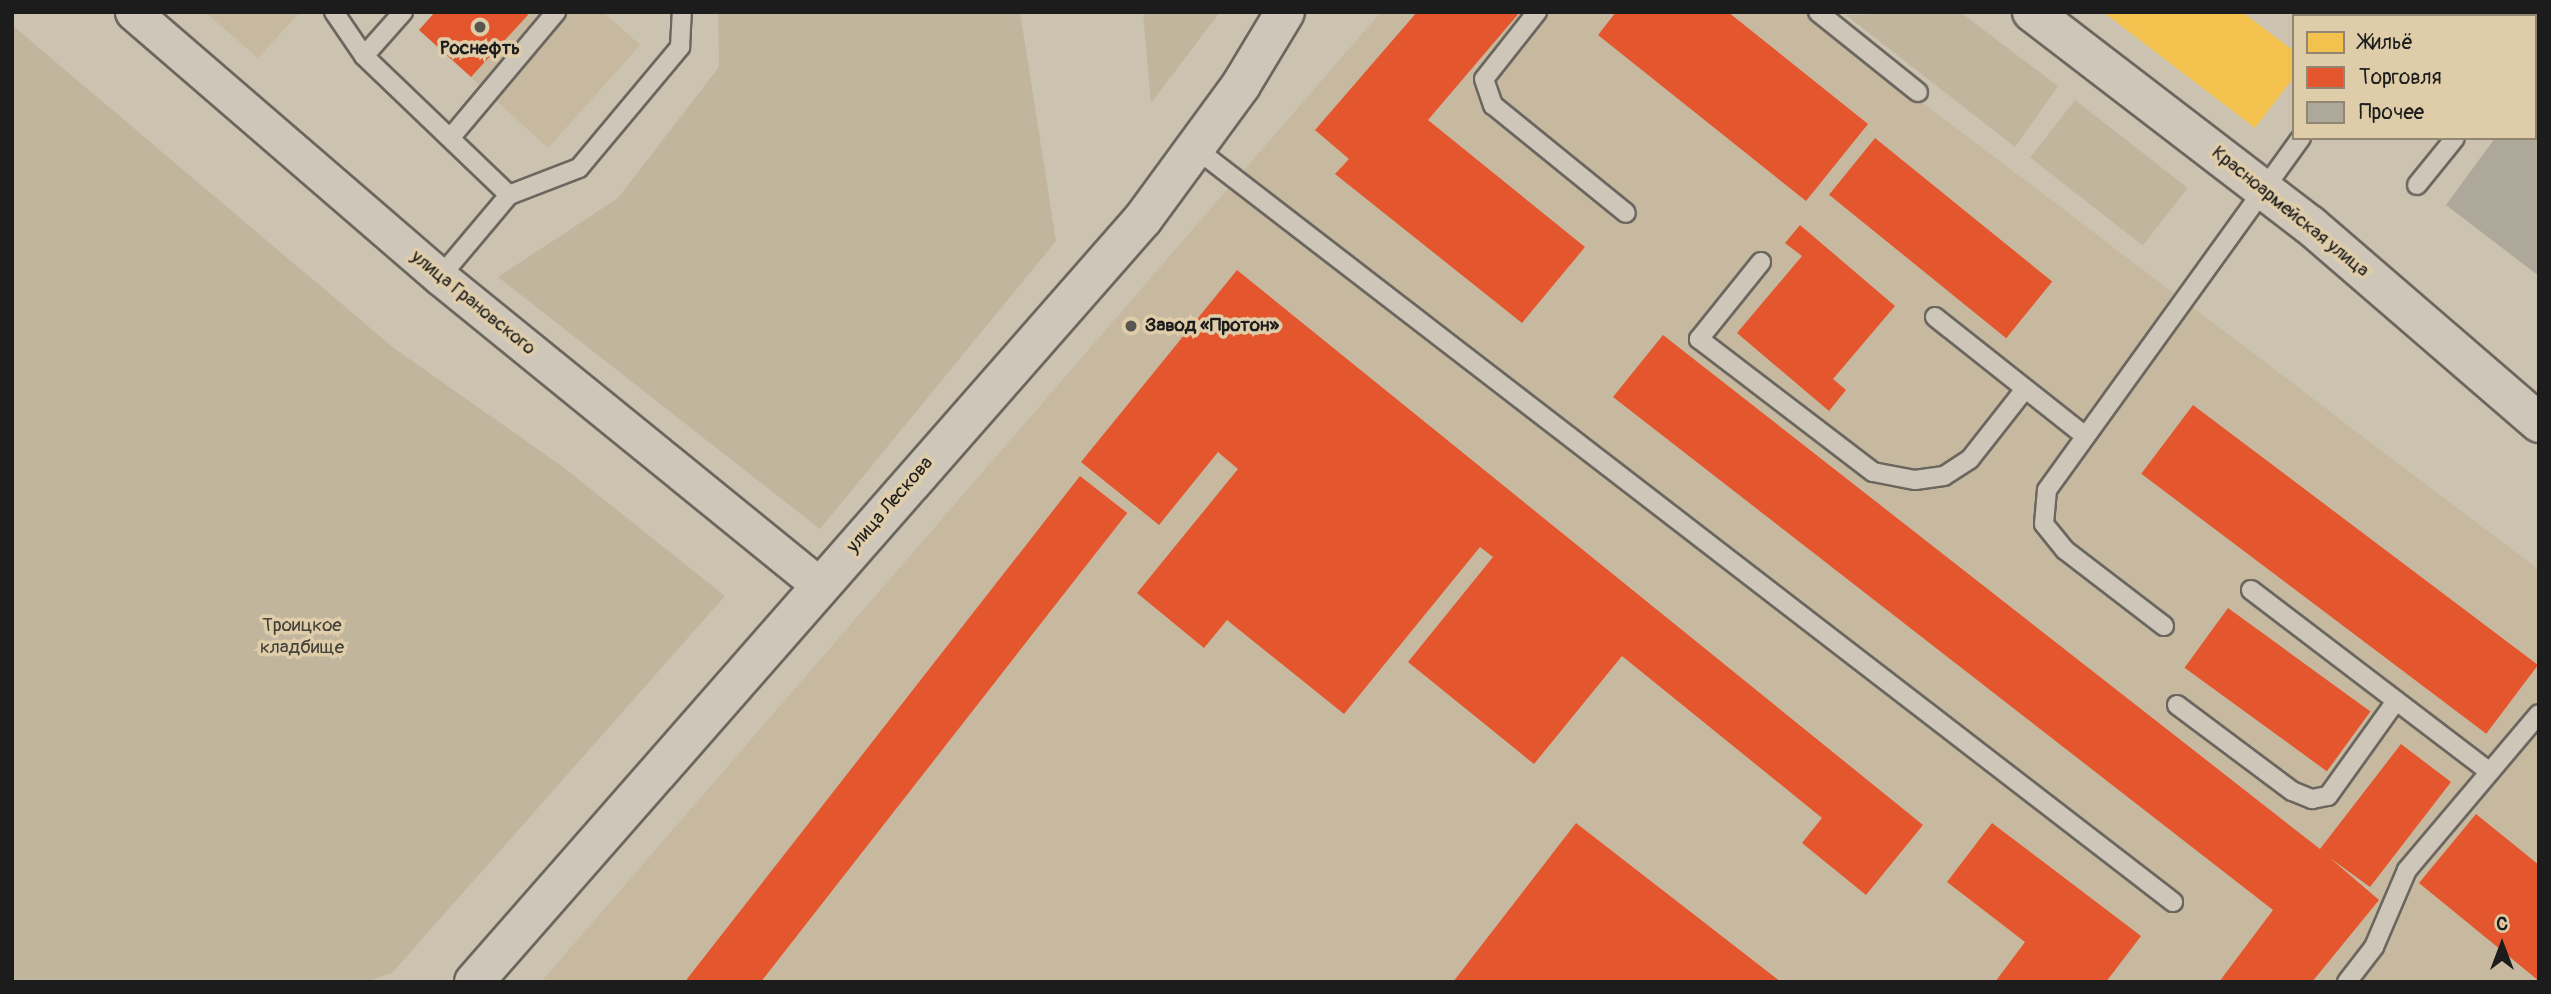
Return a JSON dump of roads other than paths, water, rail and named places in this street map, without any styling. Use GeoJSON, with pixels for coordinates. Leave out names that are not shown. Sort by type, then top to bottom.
{"type":"FeatureCollection","features":[{"type":"Feature","properties":{"kind":"main road","name":"улица Лескова"},"geometry":{"type":"LineString","coordinates":[[474,982],[1143,219],[1195,148],[1285,12]]}},
{"type":"Feature","properties":{"kind":"main road","name":"Красноармейская улица"},"geometry":{"type":"LineString","coordinates":[[2032,12],[2263,188],[2539,423]]}},
{"type":"Feature","properties":{"kind":"street","name":"улица Грановского"},"geometry":{"type":"LineString","coordinates":[[133,12],[440,277],[820,586]]}},
{"type":"Feature","properties":{"kind":"lane"},"geometry":{"type":"LineString","coordinates":[[334,12],[364,56],[452,136],[509,195]]}},
{"type":"Feature","properties":{"kind":"lane"},"geometry":{"type":"LineString","coordinates":[[364,56],[403,12]]}},
{"type":"Feature","properties":{"kind":"lane"},"geometry":{"type":"LineString","coordinates":[[452,136],[556,12]]}},
{"type":"Feature","properties":{"kind":"lane"},"geometry":{"type":"LineString","coordinates":[[440,277],[509,195],[579,169],[680,47],[682,12]]}},
{"type":"Feature","properties":{"kind":"lane"},"geometry":{"type":"LineString","coordinates":[[1537,12],[1484,79],[1493,105],[1626,213]]}},
{"type":"Feature","properties":{"kind":"lane"},"geometry":{"type":"LineString","coordinates":[[1818,12],[1918,92]]}},
{"type":"Feature","properties":{"kind":"lane"},"geometry":{"type":"LineString","coordinates":[[2164,626],[2065,550],[2044,524],[2047,490],[2299,140]]}},
{"type":"Feature","properties":{"kind":"lane"},"geometry":{"type":"LineString","coordinates":[[2417,185],[2453,140]]}},
{"type":"Feature","properties":{"kind":"lane"},"geometry":{"type":"LineString","coordinates":[[1195,148],[2173,902]]}},
{"type":"Feature","properties":{"kind":"lane"},"geometry":{"type":"LineString","coordinates":[[1761,262],[1699,338],[1873,472],[1915,480],[1944,476],[1970,459],[2025,389]]}},
{"type":"Feature","properties":{"kind":"lane"},"geometry":{"type":"LineString","coordinates":[[1935,317],[2085,436]]}},
{"type":"Feature","properties":{"kind":"lane"},"geometry":{"type":"LineString","coordinates":[[2251,590],[2490,772]]}},
{"type":"Feature","properties":{"kind":"lane"},"geometry":{"type":"LineString","coordinates":[[2176,705],[2292,791],[2312,799],[2328,796],[2396,701]]}},
{"type":"Feature","properties":{"kind":"lane"},"geometry":{"type":"LineString","coordinates":[[2347,982],[2374,947],[2407,870],[2539,714]]}},
{"type":"Feature","properties":{"kind":"place","name":"Роснефть"},"geometry":{"type":"Point","coordinates":[480,27]}},
{"type":"Feature","properties":{"kind":"place","name":"Завод «Протон»"},"geometry":{"type":"Point","coordinates":[1131,326]}},
{"type":"Feature","properties":{"kind":"park label","name":"Троицкое кладбище"},"geometry":{"type":"Point","coordinates":[302,637]}}]}
